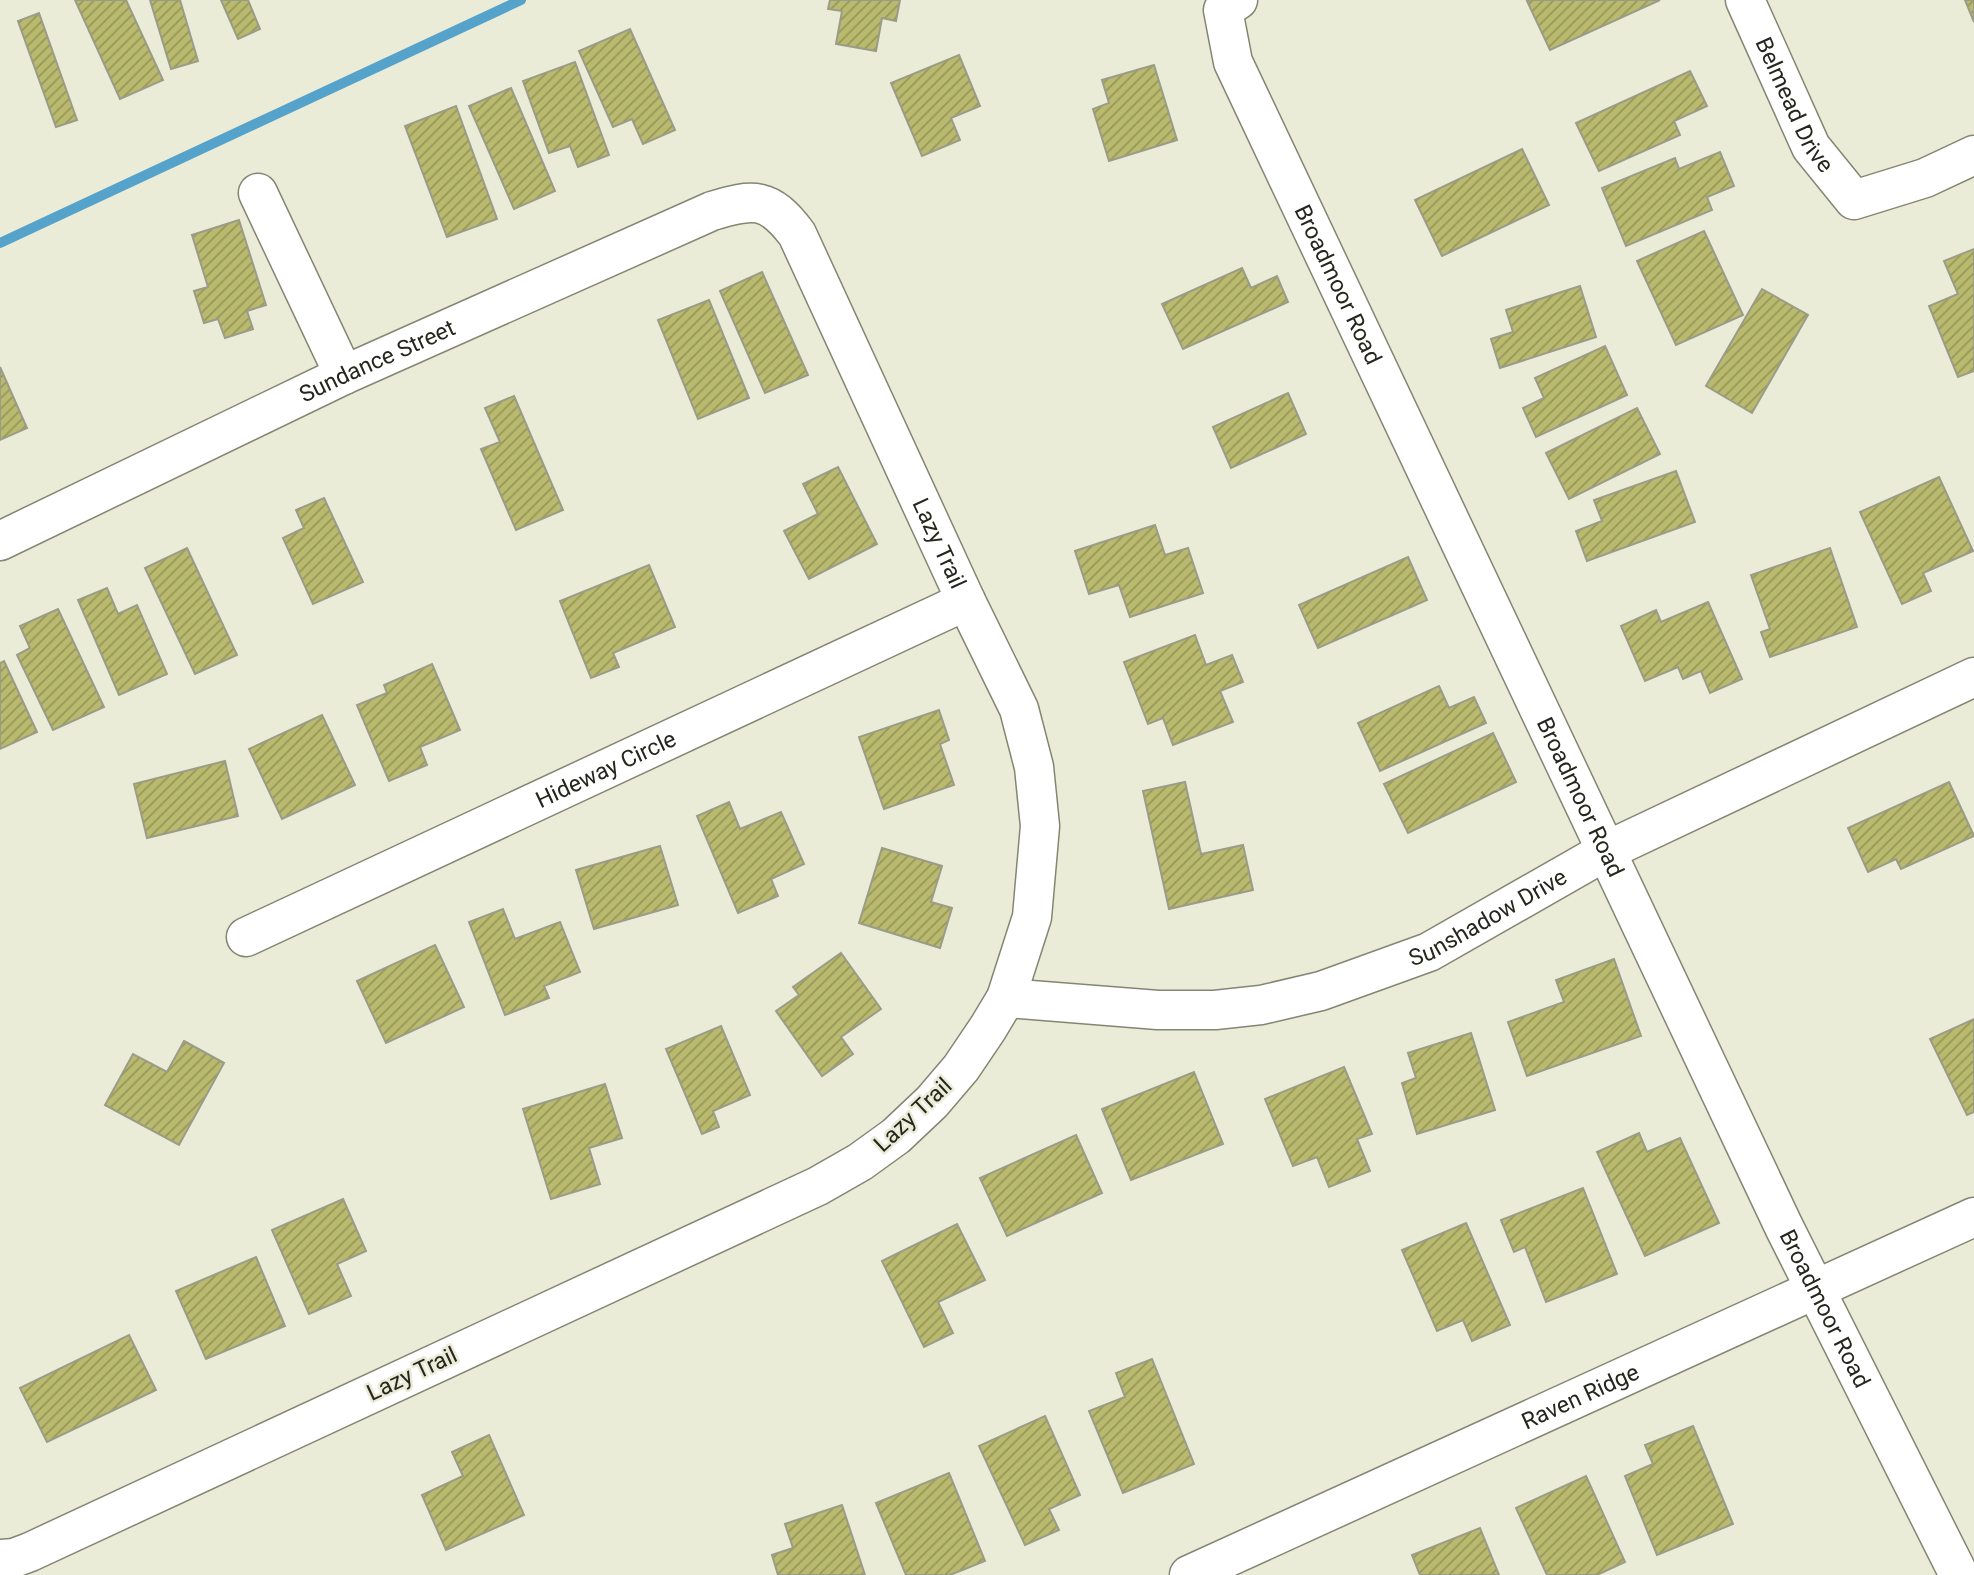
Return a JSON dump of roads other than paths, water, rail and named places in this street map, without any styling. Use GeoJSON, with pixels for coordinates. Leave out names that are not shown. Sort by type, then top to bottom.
{"type":"FeatureCollection","features":[{"type":"Feature","properties":{"kind":"street","name":"Belmead Drive"},"geometry":{"type":"LineString","coordinates":[[1745,0],[1811,147],[1854,200],[1925,178],[1974,155]]}},
{"type":"Feature","properties":{"kind":"street","name":"Broadmoor Road"},"geometry":{"type":"LineString","coordinates":[[1231,5],[1233,62],[1784,1227],[1959,1575]]}},
{"type":"Feature","properties":{"kind":"street"},"geometry":{"type":"LineString","coordinates":[[258,192],[344,375]]}},
{"type":"Feature","properties":{"kind":"street","name":"Sundance Street"},"geometry":{"type":"LineString","coordinates":[[0,541],[344,375],[712,211],[734,204],[761,202]]}},
{"type":"Feature","properties":{"kind":"street","name":"Lazy Trail"},"geometry":{"type":"LineString","coordinates":[[0,1559],[30,1552],[818,1186],[860,1162],[895,1136],[932,1102],[961,1068],[1006,998],[1032,917],[1039,856],[1038,797],[1034,767],[1019,709],[966,601],[797,234],[783,216],[761,202]]}},
{"type":"Feature","properties":{"kind":"street","name":"Hideway Circle"},"geometry":{"type":"LineString","coordinates":[[246,937],[966,601]]}},
{"type":"Feature","properties":{"kind":"street","name":"Sunshadow Drive"},"geometry":{"type":"LineString","coordinates":[[1006,998],[1158,1010],[1215,1010],[1261,1006],[1321,991],[1430,952],[1606,851],[1974,677]]}},
{"type":"Feature","properties":{"kind":"street","name":"Raven Ridge"},"geometry":{"type":"LineString","coordinates":[[1189,1575],[1974,1217]]}},
{"type":"Feature","properties":{"kind":"waterway"},"geometry":{"type":"LineString","coordinates":[[0,243],[521,0]]}}]}
